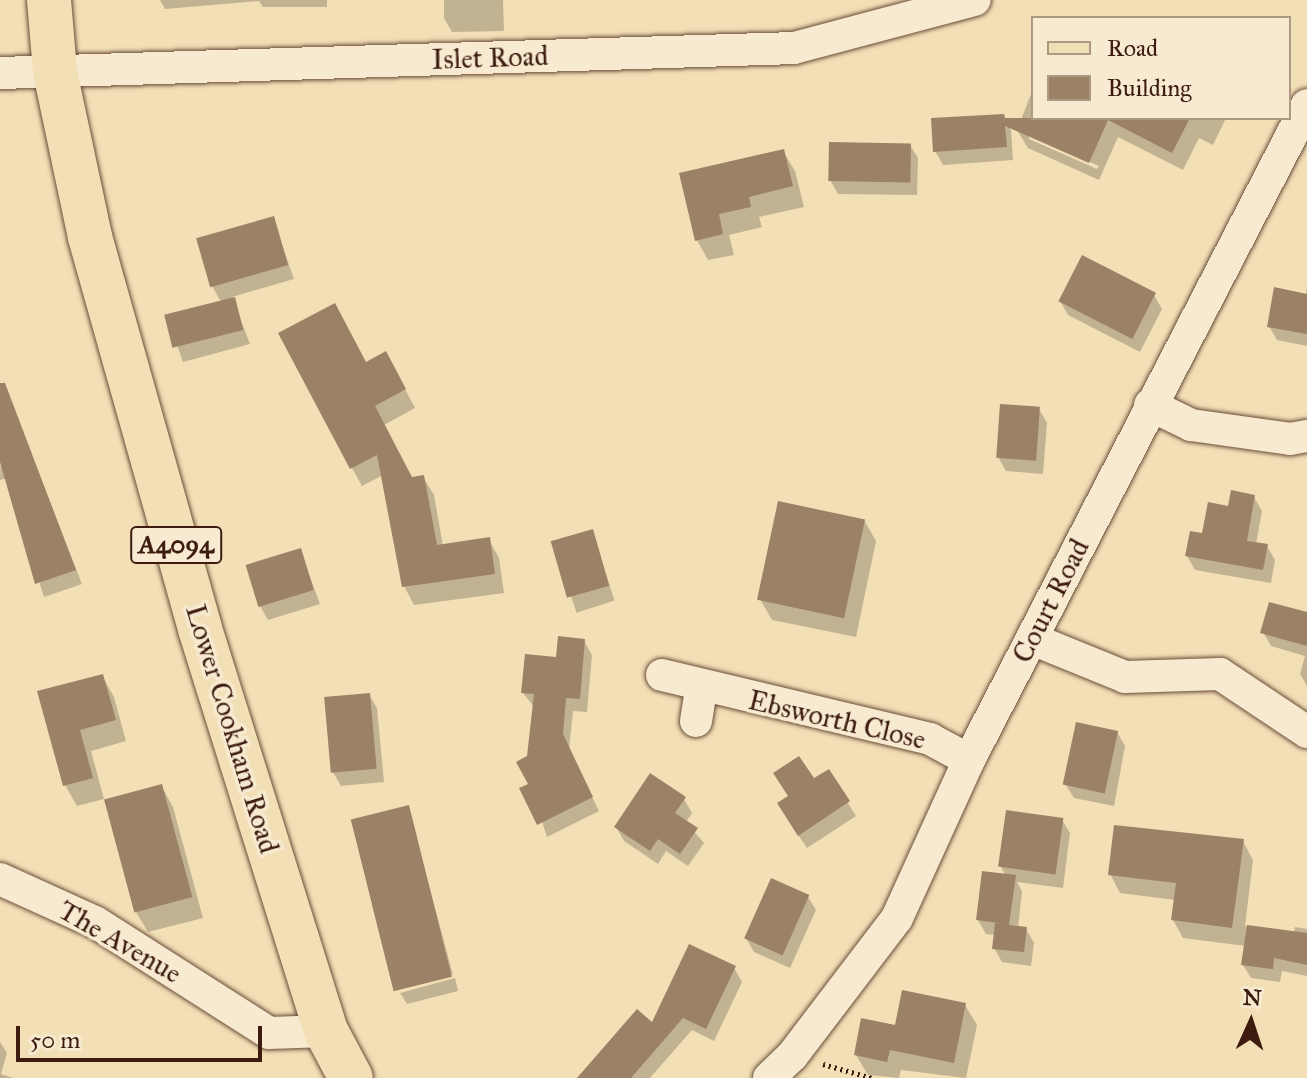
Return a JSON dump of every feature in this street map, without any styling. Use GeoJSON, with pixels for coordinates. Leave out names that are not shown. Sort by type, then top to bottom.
{"type":"FeatureCollection","features":[{"type":"Feature","properties":{"kind":"main road","name":"Lower Cookham Road"},"geometry":{"type":"LineString","coordinates":[[49,0],[55,72],[90,237],[200,629],[326,1031],[351,1078]]}},
{"type":"Feature","properties":{"kind":"street","name":"Islet Road"},"geometry":{"type":"LineString","coordinates":[[0,73],[794,48],[975,0]]}},
{"type":"Feature","properties":{"kind":"street","name":"Court Road"},"geometry":{"type":"LineString","coordinates":[[769,1078],[792,1056],[897,918],[969,760],[1307,105]]}},
{"type":"Feature","properties":{"kind":"street"},"geometry":{"type":"LineString","coordinates":[[1150,405],[1191,425],[1290,439],[1307,436]]}},
{"type":"Feature","properties":{"kind":"street"},"geometry":{"type":"LineString","coordinates":[[1032,639],[1125,677],[1220,674],[1307,732]]}},
{"type":"Feature","properties":{"kind":"street","name":"Ebsworth Close"},"geometry":{"type":"LineString","coordinates":[[662,675],[701,688],[930,739],[969,760]]}},
{"type":"Feature","properties":{"kind":"street"},"geometry":{"type":"LineString","coordinates":[[696,721],[701,688]]}},
{"type":"Feature","properties":{"kind":"street","name":"The Avenue"},"geometry":{"type":"LineString","coordinates":[[0,879],[95,922],[269,1033],[326,1031]]}},
{"type":"Feature","properties":{"kind":"path"},"geometry":{"type":"LineString","coordinates":[[792,1056],[872,1078]]}},
{"type":"Feature","properties":{"kind":"building"},"geometry":{"type":"Polygon","coordinates":[[[1004,114],[1005,118],[1031,120],[1108,120],[1089,163],[1005,126],[1007,147],[933,152],[931,118],[1004,114]]]}},
{"type":"Feature","properties":{"kind":"building"},"geometry":{"type":"Polygon","coordinates":[[[1108,120],[1189,120],[1172,153],[1108,120]]]}},
{"type":"Feature","properties":{"kind":"building"},"geometry":{"type":"Polygon","coordinates":[[[829,142],[911,143],[910,182],[828,181],[829,142]]]}},
{"type":"Feature","properties":{"kind":"building"},"geometry":{"type":"Polygon","coordinates":[[[784,149],[793,186],[749,197],[751,207],[719,214],[723,234],[695,241],[679,173],[784,149]]]}},
{"type":"Feature","properties":{"kind":"building"},"geometry":{"type":"Polygon","coordinates":[[[274,216],[288,265],[210,287],[196,238],[274,216]]]}},
{"type":"Feature","properties":{"kind":"building"},"geometry":{"type":"Polygon","coordinates":[[[1082,255],[1156,293],[1132,339],[1058,301],[1082,255]]]}},
{"type":"Feature","properties":{"kind":"building"},"geometry":{"type":"Polygon","coordinates":[[[1274,287],[1307,294],[1307,334],[1267,327],[1274,287]]]}},
{"type":"Feature","properties":{"kind":"building"},"geometry":{"type":"Polygon","coordinates":[[[235,297],[243,330],[172,348],[164,315],[235,297]]]}},
{"type":"Feature","properties":{"kind":"building"},"geometry":{"type":"Polygon","coordinates":[[[335,303],[366,362],[386,351],[406,389],[375,406],[412,477],[424,475],[437,545],[490,537],[495,574],[402,587],[377,455],[350,469],[278,333],[335,303]]]}},
{"type":"Feature","properties":{"kind":"building"},"geometry":{"type":"Polygon","coordinates":[[[0,383],[5,383],[76,570],[35,584],[0,462],[0,383]]]}},
{"type":"Feature","properties":{"kind":"building"},"geometry":{"type":"Polygon","coordinates":[[[1000,404],[1040,407],[1036,461],[996,458],[1000,404]]]}},
{"type":"Feature","properties":{"kind":"building"},"geometry":{"type":"Polygon","coordinates":[[[1231,490],[1255,495],[1247,541],[1268,544],[1263,570],[1185,556],[1190,531],[1202,533],[1208,502],[1228,506],[1231,490]]]}},
{"type":"Feature","properties":{"kind":"building"},"geometry":{"type":"Polygon","coordinates":[[[778,501],[865,520],[844,618],[757,600],[778,501]]]}},
{"type":"Feature","properties":{"kind":"building"},"geometry":{"type":"Polygon","coordinates":[[[593,529],[609,586],[567,598],[551,541],[593,529]]]}},
{"type":"Feature","properties":{"kind":"building"},"geometry":{"type":"Polygon","coordinates":[[[301,548],[314,590],[258,607],[246,565],[301,548]]]}},
{"type":"Feature","properties":{"kind":"building"},"geometry":{"type":"Polygon","coordinates":[[[1269,602],[1307,612],[1307,646],[1260,633],[1269,602]]]}},
{"type":"Feature","properties":{"kind":"building"},"geometry":{"type":"Polygon","coordinates":[[[558,636],[585,639],[580,699],[566,698],[563,734],[593,797],[537,825],[519,788],[528,784],[516,762],[527,756],[534,694],[521,693],[525,654],[556,657],[558,636]]]}},
{"type":"Feature","properties":{"kind":"building"},"geometry":{"type":"Polygon","coordinates":[[[103,674],[116,720],[80,730],[93,778],[63,786],[37,691],[103,674]]]}},
{"type":"Feature","properties":{"kind":"building"},"geometry":{"type":"Polygon","coordinates":[[[370,693],[377,769],[331,773],[324,697],[370,693]]]}},
{"type":"Feature","properties":{"kind":"building"},"geometry":{"type":"Polygon","coordinates":[[[1076,722],[1118,731],[1105,794],[1063,785],[1076,722]]]}},
{"type":"Feature","properties":{"kind":"building"},"geometry":{"type":"Polygon","coordinates":[[[799,756],[814,778],[829,769],[850,801],[798,836],[777,803],[788,796],[773,773],[799,756]]]}},
{"type":"Feature","properties":{"kind":"building"},"geometry":{"type":"Polygon","coordinates":[[[650,773],[686,797],[675,813],[698,828],[680,854],[658,839],[650,851],[614,827],[650,773]]]}},
{"type":"Feature","properties":{"kind":"building"},"geometry":{"type":"Polygon","coordinates":[[[162,784],[192,897],[134,913],[104,800],[162,784]]]}},
{"type":"Feature","properties":{"kind":"building"},"geometry":{"type":"Polygon","coordinates":[[[409,805],[452,977],[394,991],[351,820],[409,805]]]}},
{"type":"Feature","properties":{"kind":"building"},"geometry":{"type":"Polygon","coordinates":[[[1006,810],[1063,818],[1056,875],[998,866],[1006,810]]]}},
{"type":"Feature","properties":{"kind":"building"},"geometry":{"type":"Polygon","coordinates":[[[1114,825],[1244,839],[1232,928],[1171,920],[1176,883],[1108,875],[1114,825]]]}},
{"type":"Feature","properties":{"kind":"building"},"geometry":{"type":"Polygon","coordinates":[[[982,871],[1016,875],[1009,925],[1027,927],[1024,952],[992,949],[995,923],[1006,924],[976,920],[982,871]]]}},
{"type":"Feature","properties":{"kind":"building"},"geometry":{"type":"Polygon","coordinates":[[[771,878],[809,895],[783,955],[744,938],[771,878]]]}},
{"type":"Feature","properties":{"kind":"building"},"geometry":{"type":"Polygon","coordinates":[[[1247,925],[1307,933],[1307,965],[1274,958],[1273,969],[1241,965],[1247,925]]]}},
{"type":"Feature","properties":{"kind":"building"},"geometry":{"type":"Polygon","coordinates":[[[689,944],[736,966],[706,1029],[683,1018],[631,1078],[577,1078],[637,1009],[652,1022],[689,944]]]}},
{"type":"Feature","properties":{"kind":"building"},"geometry":{"type":"Polygon","coordinates":[[[902,990],[966,1003],[954,1063],[890,1050],[887,1062],[854,1055],[861,1018],[895,1025],[902,990]]]}}]}
